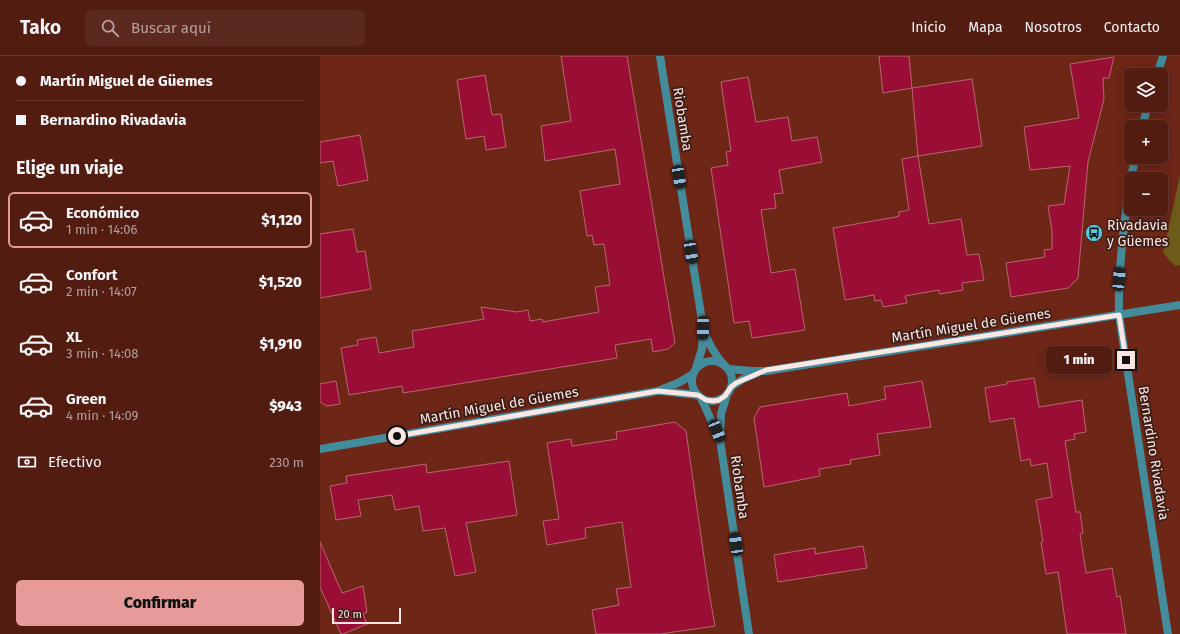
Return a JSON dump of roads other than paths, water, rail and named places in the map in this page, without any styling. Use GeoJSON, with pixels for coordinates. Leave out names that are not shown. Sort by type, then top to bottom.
{"type":"FeatureCollection","features":[{"type":"Feature","properties":{"kind":"street","name":"Riobamba"},"geometry":{"type":"LineString","coordinates":[[660,56],[703,328],[709,344],[719,360],[727,367]]}},
{"type":"Feature","properties":{"kind":"street"},"geometry":{"type":"LineString","coordinates":[[1159,68],[1162,56]]}},
{"type":"Feature","properties":{"kind":"street","name":"Bernardino Rivadavia"},"geometry":{"type":"LineString","coordinates":[[1126,216],[1119,279],[1119,315],[1168,634]]}},
{"type":"Feature","properties":{"kind":"street","name":"Martín Miguel de Güemes"},"geometry":{"type":"LineString","coordinates":[[727,367],[753,371],[766,370],[1180,305]]}},
{"type":"Feature","properties":{"kind":"street","name":"Riobamba"},"geometry":{"type":"LineString","coordinates":[[695,371],[702,349],[703,328]]}},
{"type":"Feature","properties":{"kind":"street"},"geometry":{"type":"LineString","coordinates":[[707,361],[714,361],[720,362],[727,367],[732,378],[729,390],[719,400],[706,400],[692,387],[692,380],[695,371],[701,364],[707,361]]}},
{"type":"Feature","properties":{"kind":"street","name":"Martín Miguel de Güemes"},"geometry":{"type":"LineString","coordinates":[[729,390],[742,379],[766,370]]}},
{"type":"Feature","properties":{"kind":"street","name":"Martín Miguel de Güemes"},"geometry":{"type":"LineString","coordinates":[[320,449],[658,391],[680,382],[695,371]]}},
{"type":"Feature","properties":{"kind":"street","name":"Riobamba"},"geometry":{"type":"LineString","coordinates":[[729,390],[722,414],[720,440],[749,634]]}},
{"type":"Feature","properties":{"kind":"street","name":"Martín Miguel de Güemes"},"geometry":{"type":"LineString","coordinates":[[658,391],[700,396]]}},
{"type":"Feature","properties":{"kind":"street","name":"Riobamba"},"geometry":{"type":"LineString","coordinates":[[700,396],[720,440]]}},
{"type":"Feature","properties":{"kind":"place","name":"Rivadavia y Güemes"},"geometry":{"type":"Point","coordinates":[1094,233]}}]}
